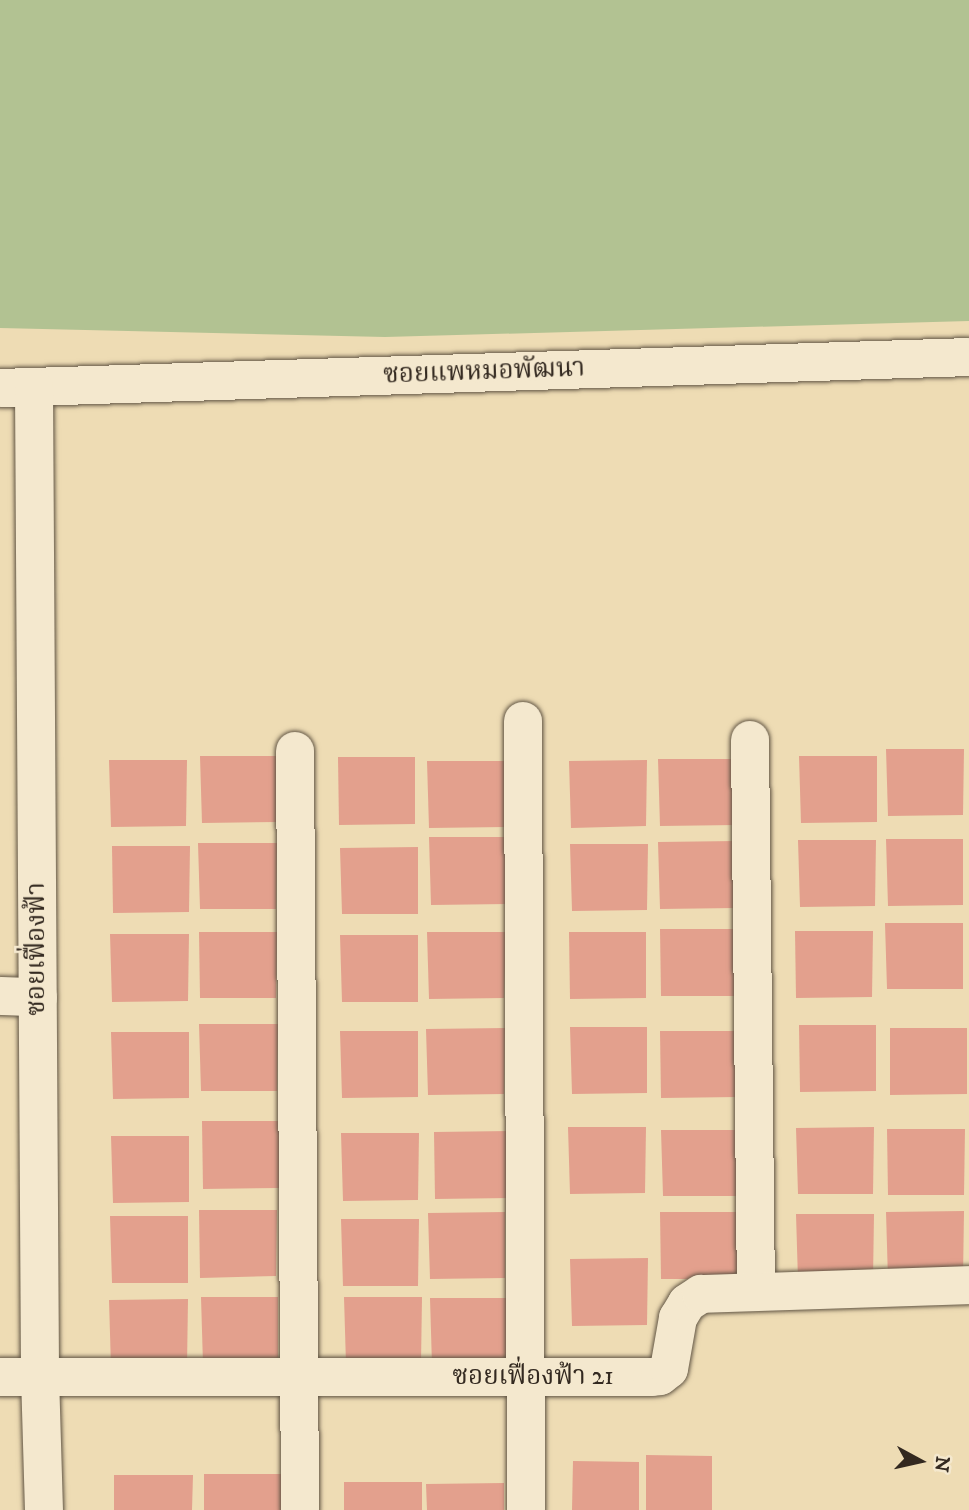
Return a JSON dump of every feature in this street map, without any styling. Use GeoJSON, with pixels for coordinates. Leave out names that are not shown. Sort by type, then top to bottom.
{"type":"FeatureCollection","features":[{"type":"Feature","properties":{"kind":"street","name":"ซอยแพหมอพัฒนา"},"geometry":{"type":"LineString","coordinates":[[17,388],[969,357]]}},
{"type":"Feature","properties":{"kind":"street","name":"ซอยเฟื่องฟ้า"},"geometry":{"type":"LineString","coordinates":[[17,388],[37,998],[40,1376],[44,1510]]}},
{"type":"Feature","properties":{"kind":"street"},"geometry":{"type":"LineString","coordinates":[[523,721],[526,1510]]}},
{"type":"Feature","properties":{"kind":"street"},"geometry":{"type":"LineString","coordinates":[[750,740],[756,1291]]}},
{"type":"Feature","properties":{"kind":"street"},"geometry":{"type":"LineString","coordinates":[[295,751],[300,1510]]}},
{"type":"Feature","properties":{"kind":"street"},"geometry":{"type":"LineString","coordinates":[[0,996],[37,998]]}},
{"type":"Feature","properties":{"kind":"street","name":"ซอยเฟื่องฟ้า 21"},"geometry":{"type":"LineString","coordinates":[[0,1377],[660,1376],[669,1368],[678,1318],[687,1303],[701,1294],[969,1285]]}},
{"type":"Feature","properties":{"kind":"green space"},"geometry":{"type":"Polygon","coordinates":[[[0,0],[969,0],[969,321],[385,337],[0,328],[0,0]]]}},
{"type":"Feature","properties":{"kind":"building"},"geometry":{"type":"Polygon","coordinates":[[[886,749],[964,749],[963,815],[888,816],[886,749]]]}},
{"type":"Feature","properties":{"kind":"building"},"geometry":{"type":"Polygon","coordinates":[[[200,756],[279,756],[278,822],[202,823],[200,756]]]}},
{"type":"Feature","properties":{"kind":"building"},"geometry":{"type":"Polygon","coordinates":[[[799,756],[877,756],[877,822],[801,823],[799,756]]]}},
{"type":"Feature","properties":{"kind":"building"},"geometry":{"type":"Polygon","coordinates":[[[338,757],[415,757],[415,824],[339,825],[338,757]]]}},
{"type":"Feature","properties":{"kind":"building"},"geometry":{"type":"Polygon","coordinates":[[[658,759],[736,759],[736,825],[660,826],[658,759]]]}},
{"type":"Feature","properties":{"kind":"building"},"geometry":{"type":"Polygon","coordinates":[[[109,760],[187,760],[186,826],[111,827],[109,760]]]}},
{"type":"Feature","properties":{"kind":"building"},"geometry":{"type":"Polygon","coordinates":[[[647,760],[646,826],[571,828],[569,761],[647,760]]]}},
{"type":"Feature","properties":{"kind":"building"},"geometry":{"type":"Polygon","coordinates":[[[427,761],[506,761],[505,827],[429,828],[427,761]]]}},
{"type":"Feature","properties":{"kind":"building"},"geometry":{"type":"Polygon","coordinates":[[[429,837],[508,837],[507,904],[431,905],[429,837]]]}},
{"type":"Feature","properties":{"kind":"building"},"geometry":{"type":"Polygon","coordinates":[[[886,839],[963,839],[963,905],[888,906],[886,839]]]}},
{"type":"Feature","properties":{"kind":"building"},"geometry":{"type":"Polygon","coordinates":[[[798,840],[876,840],[875,906],[800,907],[798,840]]]}},
{"type":"Feature","properties":{"kind":"building"},"geometry":{"type":"Polygon","coordinates":[[[736,841],[735,908],[660,909],[658,842],[736,841]]]}},
{"type":"Feature","properties":{"kind":"building"},"geometry":{"type":"Polygon","coordinates":[[[198,843],[277,843],[276,909],[200,909],[198,843]]]}},
{"type":"Feature","properties":{"kind":"building"},"geometry":{"type":"Polygon","coordinates":[[[570,844],[648,844],[647,910],[572,911],[570,844]]]}},
{"type":"Feature","properties":{"kind":"building"},"geometry":{"type":"Polygon","coordinates":[[[112,846],[190,846],[189,912],[113,913],[112,846]]]}},
{"type":"Feature","properties":{"kind":"building"},"geometry":{"type":"Polygon","coordinates":[[[418,847],[418,914],[342,914],[340,848],[418,847]]]}},
{"type":"Feature","properties":{"kind":"building"},"geometry":{"type":"Polygon","coordinates":[[[885,923],[963,923],[963,989],[887,989],[885,923]]]}},
{"type":"Feature","properties":{"kind":"building"},"geometry":{"type":"Polygon","coordinates":[[[660,929],[738,929],[737,996],[661,996],[660,929]]]}},
{"type":"Feature","properties":{"kind":"building"},"geometry":{"type":"Polygon","coordinates":[[[795,931],[873,931],[872,997],[796,998],[795,931]]]}},
{"type":"Feature","properties":{"kind":"building"},"geometry":{"type":"Polygon","coordinates":[[[199,932],[277,932],[276,998],[200,998],[199,932]]]}},
{"type":"Feature","properties":{"kind":"building"},"geometry":{"type":"Polygon","coordinates":[[[427,932],[506,932],[504,998],[429,999],[427,932]]]}},
{"type":"Feature","properties":{"kind":"building"},"geometry":{"type":"Polygon","coordinates":[[[569,932],[646,932],[646,998],[570,999],[569,932]]]}},
{"type":"Feature","properties":{"kind":"building"},"geometry":{"type":"Polygon","coordinates":[[[110,934],[189,934],[188,1001],[112,1002],[110,934]]]}},
{"type":"Feature","properties":{"kind":"building"},"geometry":{"type":"Polygon","coordinates":[[[340,935],[418,935],[418,1002],[342,1002],[340,935]]]}},
{"type":"Feature","properties":{"kind":"building"},"geometry":{"type":"Polygon","coordinates":[[[199,1024],[278,1024],[277,1091],[201,1091],[199,1024]]]}},
{"type":"Feature","properties":{"kind":"building"},"geometry":{"type":"Polygon","coordinates":[[[799,1025],[876,1025],[876,1091],[800,1092],[799,1025]]]}},
{"type":"Feature","properties":{"kind":"building"},"geometry":{"type":"Polygon","coordinates":[[[570,1027],[647,1027],[647,1093],[572,1094],[570,1027]]]}},
{"type":"Feature","properties":{"kind":"building"},"geometry":{"type":"Polygon","coordinates":[[[505,1028],[504,1094],[428,1095],[426,1029],[505,1028]]]}},
{"type":"Feature","properties":{"kind":"building"},"geometry":{"type":"Polygon","coordinates":[[[890,1028],[967,1028],[967,1094],[890,1095],[890,1028]]]}},
{"type":"Feature","properties":{"kind":"building"},"geometry":{"type":"Polygon","coordinates":[[[340,1031],[418,1031],[418,1097],[342,1098],[340,1031]]]}},
{"type":"Feature","properties":{"kind":"building"},"geometry":{"type":"Polygon","coordinates":[[[660,1031],[737,1031],[737,1097],[661,1098],[660,1031]]]}},
{"type":"Feature","properties":{"kind":"building"},"geometry":{"type":"Polygon","coordinates":[[[111,1032],[189,1032],[189,1098],[113,1099],[111,1032]]]}},
{"type":"Feature","properties":{"kind":"building"},"geometry":{"type":"Polygon","coordinates":[[[202,1121],[280,1121],[279,1188],[203,1189],[202,1121]]]}},
{"type":"Feature","properties":{"kind":"building"},"geometry":{"type":"Polygon","coordinates":[[[568,1127],[646,1127],[645,1193],[570,1194],[568,1127]]]}},
{"type":"Feature","properties":{"kind":"building"},"geometry":{"type":"Polygon","coordinates":[[[874,1127],[873,1194],[798,1194],[796,1128],[874,1127]]]}},
{"type":"Feature","properties":{"kind":"building"},"geometry":{"type":"Polygon","coordinates":[[[887,1129],[965,1129],[964,1195],[888,1195],[887,1129]]]}},
{"type":"Feature","properties":{"kind":"building"},"geometry":{"type":"Polygon","coordinates":[[[661,1130],[739,1130],[739,1196],[663,1196],[661,1130]]]}},
{"type":"Feature","properties":{"kind":"building"},"geometry":{"type":"Polygon","coordinates":[[[511,1131],[511,1198],[435,1199],[434,1132],[511,1131]]]}},
{"type":"Feature","properties":{"kind":"building"},"geometry":{"type":"Polygon","coordinates":[[[341,1133],[419,1133],[418,1200],[343,1201],[341,1133]]]}},
{"type":"Feature","properties":{"kind":"building"},"geometry":{"type":"Polygon","coordinates":[[[111,1136],[189,1136],[189,1202],[113,1203],[111,1136]]]}},
{"type":"Feature","properties":{"kind":"building"},"geometry":{"type":"Polygon","coordinates":[[[199,1210],[277,1210],[276,1276],[200,1278],[199,1210]]]}},
{"type":"Feature","properties":{"kind":"building"},"geometry":{"type":"Polygon","coordinates":[[[964,1211],[963,1278],[888,1279],[886,1212],[964,1211]]]}},
{"type":"Feature","properties":{"kind":"building"},"geometry":{"type":"Polygon","coordinates":[[[505,1212],[505,1278],[430,1279],[428,1213],[505,1212]]]}},
{"type":"Feature","properties":{"kind":"building"},"geometry":{"type":"Polygon","coordinates":[[[660,1212],[737,1212],[737,1279],[661,1279],[660,1212]]]}},
{"type":"Feature","properties":{"kind":"building"},"geometry":{"type":"Polygon","coordinates":[[[796,1214],[874,1214],[873,1280],[798,1280],[796,1214]]]}},
{"type":"Feature","properties":{"kind":"building"},"geometry":{"type":"Polygon","coordinates":[[[110,1216],[188,1216],[188,1283],[112,1283],[110,1216]]]}},
{"type":"Feature","properties":{"kind":"building"},"geometry":{"type":"Polygon","coordinates":[[[341,1219],[419,1219],[418,1286],[343,1286],[341,1219]]]}},
{"type":"Feature","properties":{"kind":"building"},"geometry":{"type":"Polygon","coordinates":[[[648,1258],[647,1325],[572,1326],[570,1259],[648,1258]]]}},
{"type":"Feature","properties":{"kind":"building"},"geometry":{"type":"Polygon","coordinates":[[[201,1297],[278,1297],[278,1364],[203,1364],[201,1297]]]}},
{"type":"Feature","properties":{"kind":"building"},"geometry":{"type":"Polygon","coordinates":[[[344,1297],[422,1297],[421,1363],[346,1364],[344,1297]]]}},
{"type":"Feature","properties":{"kind":"building"},"geometry":{"type":"Polygon","coordinates":[[[430,1298],[508,1298],[507,1365],[432,1365],[430,1298]]]}},
{"type":"Feature","properties":{"kind":"building"},"geometry":{"type":"Polygon","coordinates":[[[188,1299],[187,1366],[111,1367],[109,1300],[188,1299]]]}},
{"type":"Feature","properties":{"kind":"building"},"geometry":{"type":"Polygon","coordinates":[[[646,1455],[712,1456],[712,1510],[646,1510],[646,1455]]]}},
{"type":"Feature","properties":{"kind":"building"},"geometry":{"type":"Polygon","coordinates":[[[573,1461],[639,1462],[639,1510],[572,1510],[573,1461]]]}},
{"type":"Feature","properties":{"kind":"building"},"geometry":{"type":"Polygon","coordinates":[[[204,1474],[282,1474],[281,1510],[204,1510],[204,1474]]]}},
{"type":"Feature","properties":{"kind":"building"},"geometry":{"type":"Polygon","coordinates":[[[114,1475],[193,1475],[192,1510],[114,1510],[114,1475]]]}},
{"type":"Feature","properties":{"kind":"building"},"geometry":{"type":"Polygon","coordinates":[[[344,1482],[422,1482],[422,1510],[344,1510],[344,1482]]]}},
{"type":"Feature","properties":{"kind":"building"},"geometry":{"type":"Polygon","coordinates":[[[504,1483],[504,1510],[427,1510],[426,1484],[504,1483]]]}}]}
